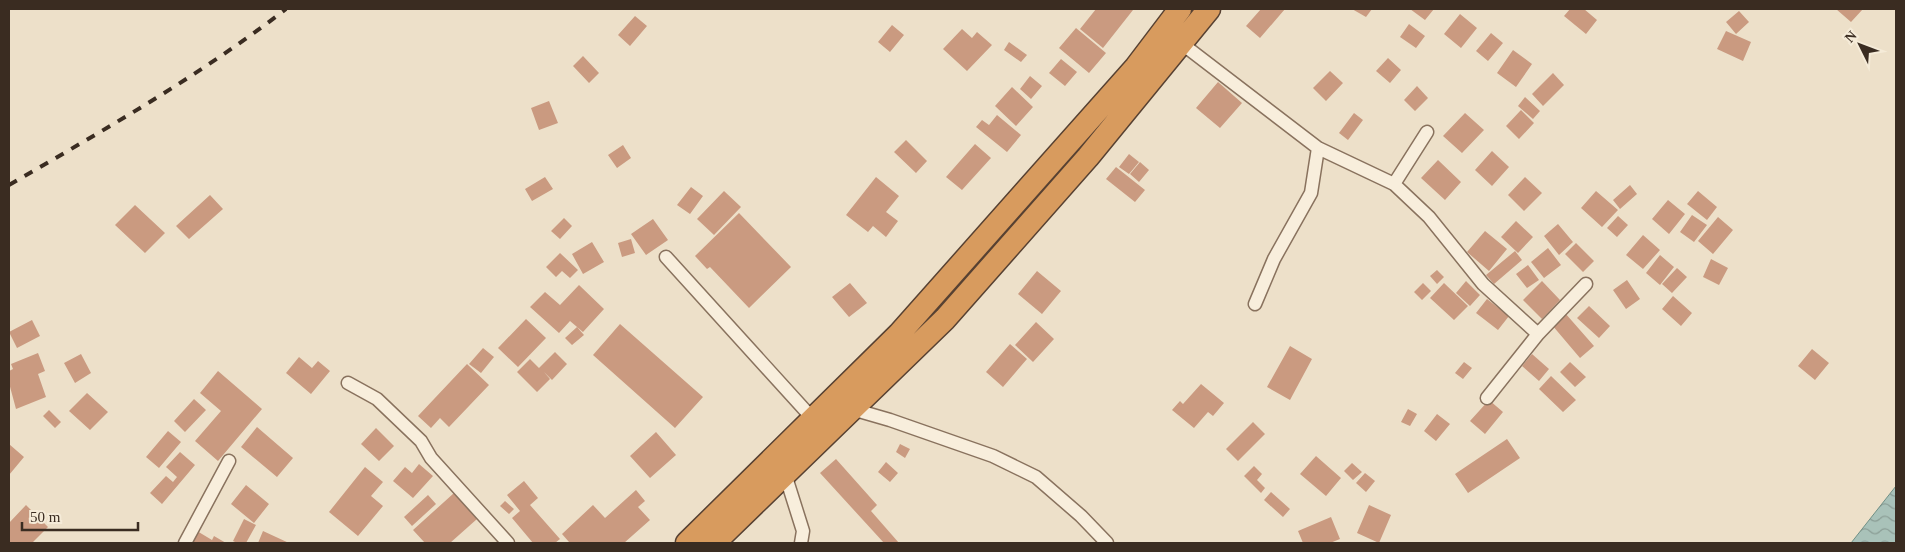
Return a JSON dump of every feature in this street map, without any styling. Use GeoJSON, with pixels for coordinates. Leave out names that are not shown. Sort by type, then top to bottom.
{"type":"FeatureCollection","features":[{"type":"Feature","properties":{"kind":"highway"},"geometry":{"type":"LineString","coordinates":[[686,543],[899,334],[1136,67],[1180,9]]}},
{"type":"Feature","properties":{"kind":"highway"},"geometry":{"type":"LineString","coordinates":[[714,543],[945,319],[1088,157],[1209,9]]}},
{"type":"Feature","properties":{"kind":"street"},"geometry":{"type":"LineString","coordinates":[[1181,43],[1318,148],[1394,184],[1429,218],[1483,284],[1538,334]]}},
{"type":"Feature","properties":{"kind":"street"},"geometry":{"type":"LineString","coordinates":[[1394,184],[1427,132]]}},
{"type":"Feature","properties":{"kind":"street"},"geometry":{"type":"LineString","coordinates":[[1255,304],[1274,258],[1311,194],[1318,148]]}},
{"type":"Feature","properties":{"kind":"street"},"geometry":{"type":"LineString","coordinates":[[666,257],[813,419]]}},
{"type":"Feature","properties":{"kind":"street"},"geometry":{"type":"LineString","coordinates":[[1487,398],[1538,334],[1586,284]]}},
{"type":"Feature","properties":{"kind":"street"},"geometry":{"type":"LineString","coordinates":[[348,383],[377,399],[421,441],[431,458],[508,543]]}},
{"type":"Feature","properties":{"kind":"street"},"geometry":{"type":"LineString","coordinates":[[852,409],[890,420],[993,456],[1036,477],[1081,516],[1107,543]]}},
{"type":"Feature","properties":{"kind":"street"},"geometry":{"type":"LineString","coordinates":[[185,543],[229,461]]}},
{"type":"Feature","properties":{"kind":"street"},"geometry":{"type":"LineString","coordinates":[[785,474],[803,530],[801,543]]}},
{"type":"Feature","properties":{"kind":"water"},"geometry":{"type":"Polygon","coordinates":[[[1896,486],[1896,543],[1851,543],[1896,486]]]}},
{"type":"Feature","properties":{"kind":"building"},"geometry":{"type":"Polygon","coordinates":[[[1096,9],[1133,10],[1103,48],[1080,29],[1096,9]]]}},
{"type":"Feature","properties":{"kind":"building"},"geometry":{"type":"Polygon","coordinates":[[[1261,9],[1285,9],[1260,38],[1246,26],[1261,9]]]}},
{"type":"Feature","properties":{"kind":"building"},"geometry":{"type":"Polygon","coordinates":[[[1352,9],[1372,9],[1366,17],[1352,9]]]}},
{"type":"Feature","properties":{"kind":"building"},"geometry":{"type":"Polygon","coordinates":[[[1410,9],[1434,9],[1425,20],[1410,9]]]}},
{"type":"Feature","properties":{"kind":"building"},"geometry":{"type":"Polygon","coordinates":[[[1570,9],[1584,9],[1597,20],[1586,34],[1564,16],[1570,9]]]}},
{"type":"Feature","properties":{"kind":"building"},"geometry":{"type":"Polygon","coordinates":[[[1836,9],[1863,9],[1851,22],[1836,9]]]}},
{"type":"Feature","properties":{"kind":"building"},"geometry":{"type":"Polygon","coordinates":[[[1739,11],[1749,22],[1736,34],[1726,22],[1739,11]]]}},
{"type":"Feature","properties":{"kind":"building"},"geometry":{"type":"Polygon","coordinates":[[[1460,14],[1477,28],[1461,48],[1444,34],[1460,14]]]}},
{"type":"Feature","properties":{"kind":"building"},"geometry":{"type":"Polygon","coordinates":[[[635,16],[647,26],[630,46],[618,35],[635,16]]]}},
{"type":"Feature","properties":{"kind":"building"},"geometry":{"type":"Polygon","coordinates":[[[1409,24],[1425,36],[1416,48],[1400,37],[1409,24]]]}},
{"type":"Feature","properties":{"kind":"building"},"geometry":{"type":"Polygon","coordinates":[[[892,25],[904,35],[890,52],[878,42],[892,25]]]}},
{"type":"Feature","properties":{"kind":"building"},"geometry":{"type":"Polygon","coordinates":[[[1076,28],[1106,53],[1089,73],[1059,48],[1076,28]]]}},
{"type":"Feature","properties":{"kind":"building"},"geometry":{"type":"Polygon","coordinates":[[[962,29],[972,38],[977,32],[992,45],[967,71],[943,49],[962,29]]]}},
{"type":"Feature","properties":{"kind":"building"},"geometry":{"type":"Polygon","coordinates":[[[1726,31],[1751,42],[1743,61],[1717,49],[1726,31]]]}},
{"type":"Feature","properties":{"kind":"building"},"geometry":{"type":"Polygon","coordinates":[[[1491,33],[1503,43],[1488,61],[1476,51],[1491,33]]]}},
{"type":"Feature","properties":{"kind":"building"},"geometry":{"type":"Polygon","coordinates":[[[1009,42],[1027,55],[1021,62],[1004,50],[1009,42]]]}},
{"type":"Feature","properties":{"kind":"building"},"geometry":{"type":"Polygon","coordinates":[[[1513,50],[1532,64],[1516,87],[1497,73],[1513,50]]]}},
{"type":"Feature","properties":{"kind":"building"},"geometry":{"type":"Polygon","coordinates":[[[583,56],[599,73],[589,83],[573,66],[583,56]]]}},
{"type":"Feature","properties":{"kind":"building"},"geometry":{"type":"Polygon","coordinates":[[[1388,58],[1401,70],[1390,83],[1376,71],[1388,58]]]}},
{"type":"Feature","properties":{"kind":"building"},"geometry":{"type":"Polygon","coordinates":[[[1061,59],[1077,72],[1065,86],[1049,73],[1061,59]]]}},
{"type":"Feature","properties":{"kind":"building"},"geometry":{"type":"Polygon","coordinates":[[[1330,71],[1343,83],[1326,101],[1313,88],[1330,71]]]}},
{"type":"Feature","properties":{"kind":"building"},"geometry":{"type":"Polygon","coordinates":[[[1553,73],[1564,85],[1543,106],[1532,94],[1553,73]]]}},
{"type":"Feature","properties":{"kind":"building"},"geometry":{"type":"Polygon","coordinates":[[[1030,76],[1042,86],[1031,99],[1020,89],[1030,76]]]}},
{"type":"Feature","properties":{"kind":"building"},"geometry":{"type":"Polygon","coordinates":[[[1218,82],[1242,103],[1220,128],[1196,108],[1218,82]]]}},
{"type":"Feature","properties":{"kind":"building"},"geometry":{"type":"Polygon","coordinates":[[[1417,86],[1428,98],[1415,111],[1404,100],[1417,86]]]}},
{"type":"Feature","properties":{"kind":"building"},"geometry":{"type":"Polygon","coordinates":[[[1012,87],[1033,107],[1016,126],[995,106],[1012,87]]]}},
{"type":"Feature","properties":{"kind":"building"},"geometry":{"type":"Polygon","coordinates":[[[1525,97],[1540,111],[1533,119],[1518,106],[1525,97]]]}},
{"type":"Feature","properties":{"kind":"building"},"geometry":{"type":"Polygon","coordinates":[[[549,101],[558,123],[539,130],[531,108],[549,101]]]}},
{"type":"Feature","properties":{"kind":"building"},"geometry":{"type":"Polygon","coordinates":[[[1521,110],[1534,123],[1519,139],[1506,126],[1521,110]]]}},
{"type":"Feature","properties":{"kind":"building"},"geometry":{"type":"Polygon","coordinates":[[[1354,113],[1363,120],[1348,140],[1339,133],[1354,113]]]}},
{"type":"Feature","properties":{"kind":"building"},"geometry":{"type":"Polygon","coordinates":[[[1465,113],[1484,130],[1462,153],[1443,136],[1465,113]]]}},
{"type":"Feature","properties":{"kind":"building"},"geometry":{"type":"Polygon","coordinates":[[[997,115],[1021,135],[1007,152],[976,127],[982,120],[989,125],[997,115]]]}},
{"type":"Feature","properties":{"kind":"building"},"geometry":{"type":"Polygon","coordinates":[[[906,140],[927,161],[916,173],[894,152],[906,140]]]}},
{"type":"Feature","properties":{"kind":"building"},"geometry":{"type":"Polygon","coordinates":[[[975,144],[991,158],[962,190],[946,177],[975,144]]]}},
{"type":"Feature","properties":{"kind":"building"},"geometry":{"type":"Polygon","coordinates":[[[623,145],[631,158],[617,168],[608,155],[623,145]]]}},
{"type":"Feature","properties":{"kind":"building"},"geometry":{"type":"Polygon","coordinates":[[[1492,151],[1509,167],[1492,186],[1475,170],[1492,151]]]}},
{"type":"Feature","properties":{"kind":"building"},"geometry":{"type":"Polygon","coordinates":[[[1129,154],[1139,162],[1129,174],[1119,167],[1129,154]]]}},
{"type":"Feature","properties":{"kind":"building"},"geometry":{"type":"Polygon","coordinates":[[[1438,160],[1461,182],[1445,200],[1421,178],[1438,160]]]}},
{"type":"Feature","properties":{"kind":"building"},"geometry":{"type":"Polygon","coordinates":[[[1140,162],[1149,170],[1139,182],[1130,174],[1140,162]]]}},
{"type":"Feature","properties":{"kind":"building"},"geometry":{"type":"Polygon","coordinates":[[[1116,167],[1145,190],[1135,202],[1106,179],[1116,167]]]}},
{"type":"Feature","properties":{"kind":"building"},"geometry":{"type":"Polygon","coordinates":[[[545,177],[553,189],[532,201],[525,189],[545,177]]]}},
{"type":"Feature","properties":{"kind":"building"},"geometry":{"type":"Polygon","coordinates":[[[876,177],[899,196],[886,212],[898,221],[886,237],[873,226],[868,232],[846,215],[876,177]]]}},
{"type":"Feature","properties":{"kind":"building"},"geometry":{"type":"Polygon","coordinates":[[[1525,177],[1542,193],[1524,211],[1508,195],[1525,177]]]}},
{"type":"Feature","properties":{"kind":"building"},"geometry":{"type":"Polygon","coordinates":[[[1630,185],[1637,194],[1620,209],[1613,200],[1630,185]]]}},
{"type":"Feature","properties":{"kind":"building"},"geometry":{"type":"Polygon","coordinates":[[[691,187],[703,196],[690,214],[677,205],[691,187]]]}},
{"type":"Feature","properties":{"kind":"building"},"geometry":{"type":"Polygon","coordinates":[[[724,191],[741,207],[714,235],[697,219],[724,191]]]}},
{"type":"Feature","properties":{"kind":"building"},"geometry":{"type":"Polygon","coordinates":[[[1596,191],[1618,210],[1602,227],[1581,208],[1596,191]]]}},
{"type":"Feature","properties":{"kind":"building"},"geometry":{"type":"Polygon","coordinates":[[[1698,191],[1717,207],[1707,220],[1687,204],[1698,191]]]}},
{"type":"Feature","properties":{"kind":"building"},"geometry":{"type":"Polygon","coordinates":[[[210,195],[223,209],[189,239],[176,226],[210,195]]]}},
{"type":"Feature","properties":{"kind":"building"},"geometry":{"type":"Polygon","coordinates":[[[1668,200],[1685,214],[1669,234],[1652,219],[1668,200]]]}},
{"type":"Feature","properties":{"kind":"building"},"geometry":{"type":"Polygon","coordinates":[[[135,205],[165,233],[145,253],[115,225],[135,205]]]}},
{"type":"Feature","properties":{"kind":"building"},"geometry":{"type":"Polygon","coordinates":[[[739,213],[791,267],[749,308],[710,267],[707,269],[695,256],[739,213]]]}},
{"type":"Feature","properties":{"kind":"building"},"geometry":{"type":"Polygon","coordinates":[[[1692,215],[1707,225],[1694,242],[1680,232],[1692,215]]]}},
{"type":"Feature","properties":{"kind":"building"},"geometry":{"type":"Polygon","coordinates":[[[1618,216],[1628,225],[1617,237],[1607,228],[1618,216]]]}},
{"type":"Feature","properties":{"kind":"building"},"geometry":{"type":"Polygon","coordinates":[[[1718,217],[1733,230],[1713,254],[1698,241],[1718,217]]]}},
{"type":"Feature","properties":{"kind":"building"},"geometry":{"type":"Polygon","coordinates":[[[564,218],[572,226],[560,239],[551,231],[564,218]]]}},
{"type":"Feature","properties":{"kind":"building"},"geometry":{"type":"Polygon","coordinates":[[[653,219],[668,240],[646,255],[631,234],[653,219]]]}},
{"type":"Feature","properties":{"kind":"building"},"geometry":{"type":"Polygon","coordinates":[[[1516,221],[1533,237],[1518,253],[1501,237],[1516,221]]]}},
{"type":"Feature","properties":{"kind":"building"},"geometry":{"type":"Polygon","coordinates":[[[1558,224],[1573,242],[1559,255],[1544,236],[1558,224]]]}},
{"type":"Feature","properties":{"kind":"building"},"geometry":{"type":"Polygon","coordinates":[[[1485,231],[1507,249],[1489,271],[1467,252],[1485,231]]]}},
{"type":"Feature","properties":{"kind":"building"},"geometry":{"type":"Polygon","coordinates":[[[1643,235],[1660,250],[1643,269],[1626,255],[1643,235]]]}},
{"type":"Feature","properties":{"kind":"building"},"geometry":{"type":"Polygon","coordinates":[[[631,239],[635,253],[622,257],[618,243],[631,239]]]}},
{"type":"Feature","properties":{"kind":"building"},"geometry":{"type":"Polygon","coordinates":[[[592,242],[604,262],[583,274],[572,254],[592,242]]]}},
{"type":"Feature","properties":{"kind":"building"},"geometry":{"type":"Polygon","coordinates":[[[1576,243],[1594,261],[1583,272],[1565,254],[1576,243]]]}},
{"type":"Feature","properties":{"kind":"building"},"geometry":{"type":"Polygon","coordinates":[[[1548,248],[1561,265],[1544,278],[1531,262],[1548,248]]]}},
{"type":"Feature","properties":{"kind":"building"},"geometry":{"type":"Polygon","coordinates":[[[1515,251],[1522,260],[1494,284],[1486,275],[1515,251]]]}},
{"type":"Feature","properties":{"kind":"building"},"geometry":{"type":"Polygon","coordinates":[[[560,253],[578,270],[570,278],[562,271],[556,277],[546,267],[560,253]]]}},
{"type":"Feature","properties":{"kind":"building"},"geometry":{"type":"Polygon","coordinates":[[[1660,255],[1674,267],[1660,285],[1646,273],[1660,255]]]}},
{"type":"Feature","properties":{"kind":"building"},"geometry":{"type":"Polygon","coordinates":[[[1711,259],[1728,268],[1719,285],[1703,277],[1711,259]]]}},
{"type":"Feature","properties":{"kind":"building"},"geometry":{"type":"Polygon","coordinates":[[[1528,265],[1539,280],[1527,288],[1516,274],[1528,265]]]}},
{"type":"Feature","properties":{"kind":"building"},"geometry":{"type":"Polygon","coordinates":[[[1677,268],[1687,277],[1672,293],[1662,284],[1677,268]]]}},
{"type":"Feature","properties":{"kind":"building"},"geometry":{"type":"Polygon","coordinates":[[[1437,270],[1444,277],[1437,284],[1430,276],[1437,270]]]}},
{"type":"Feature","properties":{"kind":"building"},"geometry":{"type":"Polygon","coordinates":[[[1037,271],[1061,291],[1042,314],[1018,294],[1037,271]]]}},
{"type":"Feature","properties":{"kind":"building"},"geometry":{"type":"Polygon","coordinates":[[[1627,280],[1640,299],[1626,309],[1613,290],[1627,280]]]}},
{"type":"Feature","properties":{"kind":"building"},"geometry":{"type":"Polygon","coordinates":[[[1466,281],[1480,295],[1470,306],[1456,293],[1466,281]]]}},
{"type":"Feature","properties":{"kind":"building"},"geometry":{"type":"Polygon","coordinates":[[[1542,281],[1560,300],[1542,319],[1523,300],[1542,281]]]}},
{"type":"Feature","properties":{"kind":"building"},"geometry":{"type":"Polygon","coordinates":[[[850,283],[867,303],[849,317],[832,297],[850,283]]]}},
{"type":"Feature","properties":{"kind":"building"},"geometry":{"type":"Polygon","coordinates":[[[1423,283],[1431,291],[1422,300],[1414,292],[1423,283]]]}},
{"type":"Feature","properties":{"kind":"building"},"geometry":{"type":"Polygon","coordinates":[[[1444,283],[1468,306],[1454,320],[1430,298],[1444,283]]]}},
{"type":"Feature","properties":{"kind":"building"},"geometry":{"type":"Polygon","coordinates":[[[579,285],[604,309],[583,332],[570,321],[559,333],[530,307],[545,292],[560,305],[579,285]]]}},
{"type":"Feature","properties":{"kind":"building"},"geometry":{"type":"Polygon","coordinates":[[[1673,296],[1692,313],[1681,326],[1662,309],[1673,296]]]}},
{"type":"Feature","properties":{"kind":"building"},"geometry":{"type":"Polygon","coordinates":[[[1487,299],[1509,316],[1498,330],[1476,313],[1487,299]]]}},
{"type":"Feature","properties":{"kind":"building"},"geometry":{"type":"Polygon","coordinates":[[[1589,306],[1610,326],[1599,338],[1577,318],[1589,306]]]}},
{"type":"Feature","properties":{"kind":"building"},"geometry":{"type":"Polygon","coordinates":[[[1565,313],[1594,346],[1580,358],[1552,325],[1565,313]]]}},
{"type":"Feature","properties":{"kind":"building"},"geometry":{"type":"Polygon","coordinates":[[[526,319],[546,338],[518,367],[498,348],[526,319]]]}},
{"type":"Feature","properties":{"kind":"building"},"geometry":{"type":"Polygon","coordinates":[[[32,320],[40,336],[17,348],[9,332],[32,320]]]}},
{"type":"Feature","properties":{"kind":"building"},"geometry":{"type":"Polygon","coordinates":[[[1036,322],[1054,339],[1033,362],[1015,345],[1036,322]]]}},
{"type":"Feature","properties":{"kind":"building"},"geometry":{"type":"Polygon","coordinates":[[[620,324],[703,397],[675,428],[593,355],[620,324]]]}},
{"type":"Feature","properties":{"kind":"building"},"geometry":{"type":"Polygon","coordinates":[[[577,327],[584,335],[572,345],[565,338],[577,327]]]}},
{"type":"Feature","properties":{"kind":"building"},"geometry":{"type":"Polygon","coordinates":[[[1010,344],[1027,359],[1003,387],[986,372],[1010,344]]]}},
{"type":"Feature","properties":{"kind":"building"},"geometry":{"type":"Polygon","coordinates":[[[1290,346],[1312,359],[1290,400],[1267,387],[1290,346]]]}},
{"type":"Feature","properties":{"kind":"building"},"geometry":{"type":"Polygon","coordinates":[[[483,348],[494,357],[481,373],[469,364],[483,348]]]}},
{"type":"Feature","properties":{"kind":"building"},"geometry":{"type":"Polygon","coordinates":[[[1812,349],[1829,363],[1815,380],[1798,366],[1812,349]]]}},
{"type":"Feature","properties":{"kind":"building"},"geometry":{"type":"Polygon","coordinates":[[[555,352],[567,364],[552,380],[544,372],[550,379],[537,392],[517,372],[530,359],[539,368],[555,352]]]}},
{"type":"Feature","properties":{"kind":"building"},"geometry":{"type":"Polygon","coordinates":[[[38,353],[45,371],[38,374],[46,397],[16,409],[9,383],[9,371],[13,369],[11,364],[38,353]]]}},
{"type":"Feature","properties":{"kind":"building"},"geometry":{"type":"Polygon","coordinates":[[[81,354],[91,373],[75,383],[64,363],[81,354]]]}},
{"type":"Feature","properties":{"kind":"building"},"geometry":{"type":"Polygon","coordinates":[[[1532,354],[1549,369],[1539,381],[1522,366],[1532,354]]]}},
{"type":"Feature","properties":{"kind":"building"},"geometry":{"type":"Polygon","coordinates":[[[299,357],[312,368],[318,361],[330,371],[311,394],[286,373],[299,357]]]}},
{"type":"Feature","properties":{"kind":"building"},"geometry":{"type":"Polygon","coordinates":[[[1464,362],[1472,368],[1463,379],[1455,373],[1464,362]]]}},
{"type":"Feature","properties":{"kind":"building"},"geometry":{"type":"Polygon","coordinates":[[[1570,362],[1586,377],[1575,387],[1560,372],[1570,362]]]}},
{"type":"Feature","properties":{"kind":"building"},"geometry":{"type":"Polygon","coordinates":[[[467,364],[489,385],[449,427],[440,418],[431,428],[418,416],[467,364]]]}},
{"type":"Feature","properties":{"kind":"building"},"geometry":{"type":"Polygon","coordinates":[[[218,371],[262,409],[218,461],[195,441],[221,411],[200,393],[218,371]]]}},
{"type":"Feature","properties":{"kind":"building"},"geometry":{"type":"Polygon","coordinates":[[[1551,376],[1576,400],[1563,412],[1539,389],[1551,376]]]}},
{"type":"Feature","properties":{"kind":"building"},"geometry":{"type":"Polygon","coordinates":[[[1201,384],[1224,403],[1213,416],[1208,412],[1194,428],[1172,410],[1180,401],[1183,404],[1201,384]]]}},
{"type":"Feature","properties":{"kind":"building"},"geometry":{"type":"Polygon","coordinates":[[[87,393],[108,412],[90,430],[69,411],[87,393]]]}},
{"type":"Feature","properties":{"kind":"building"},"geometry":{"type":"Polygon","coordinates":[[[194,399],[206,410],[185,432],[174,421],[194,399]]]}},
{"type":"Feature","properties":{"kind":"building"},"geometry":{"type":"Polygon","coordinates":[[[1489,400],[1503,412],[1485,434],[1470,421],[1489,400]]]}},
{"type":"Feature","properties":{"kind":"building"},"geometry":{"type":"Polygon","coordinates":[[[1408,409],[1417,414],[1410,426],[1401,422],[1408,409]]]}},
{"type":"Feature","properties":{"kind":"building"},"geometry":{"type":"Polygon","coordinates":[[[49,410],[61,422],[55,428],[43,416],[49,410]]]}},
{"type":"Feature","properties":{"kind":"building"},"geometry":{"type":"Polygon","coordinates":[[[1437,414],[1450,424],[1436,441],[1424,431],[1437,414]]]}},
{"type":"Feature","properties":{"kind":"building"},"geometry":{"type":"Polygon","coordinates":[[[1253,422],[1265,434],[1238,461],[1226,449],[1253,422]]]}},
{"type":"Feature","properties":{"kind":"building"},"geometry":{"type":"Polygon","coordinates":[[[257,427],[293,458],[277,477],[241,447],[257,427]]]}},
{"type":"Feature","properties":{"kind":"building"},"geometry":{"type":"Polygon","coordinates":[[[376,428],[394,446],[379,461],[361,444],[376,428]]]}},
{"type":"Feature","properties":{"kind":"building"},"geometry":{"type":"Polygon","coordinates":[[[168,431],[181,442],[159,468],[146,457],[168,431]]]}},
{"type":"Feature","properties":{"kind":"building"},"geometry":{"type":"Polygon","coordinates":[[[656,432],[676,455],[650,478],[630,456],[656,432]]]}},
{"type":"Feature","properties":{"kind":"building"},"geometry":{"type":"Polygon","coordinates":[[[1507,439],[1520,458],[1468,493],[1455,474],[1507,439]]]}},
{"type":"Feature","properties":{"kind":"building"},"geometry":{"type":"Polygon","coordinates":[[[9,444],[24,457],[9,475],[9,444]]]}},
{"type":"Feature","properties":{"kind":"building"},"geometry":{"type":"Polygon","coordinates":[[[900,444],[910,449],[905,458],[896,452],[900,444]]]}},
{"type":"Feature","properties":{"kind":"building"},"geometry":{"type":"Polygon","coordinates":[[[180,452],[195,465],[162,504],[150,493],[166,476],[173,482],[177,477],[166,467],[180,452]]]}},
{"type":"Feature","properties":{"kind":"building"},"geometry":{"type":"Polygon","coordinates":[[[1316,456],[1341,478],[1326,496],[1300,474],[1316,456]]]}},
{"type":"Feature","properties":{"kind":"building"},"geometry":{"type":"Polygon","coordinates":[[[836,459],[877,505],[871,511],[899,543],[884,543],[820,473],[836,459]]]}},
{"type":"Feature","properties":{"kind":"building"},"geometry":{"type":"Polygon","coordinates":[[[886,462],[898,473],[890,482],[878,472],[886,462]]]}},
{"type":"Feature","properties":{"kind":"building"},"geometry":{"type":"Polygon","coordinates":[[[1352,463],[1362,472],[1353,480],[1344,471],[1352,463]]]}},
{"type":"Feature","properties":{"kind":"building"},"geometry":{"type":"Polygon","coordinates":[[[419,464],[433,476],[413,498],[393,481],[405,467],[412,473],[419,464]]]}},
{"type":"Feature","properties":{"kind":"building"},"geometry":{"type":"Polygon","coordinates":[[[1254,466],[1262,474],[1257,480],[1265,488],[1261,493],[1244,476],[1254,466]]]}},
{"type":"Feature","properties":{"kind":"building"},"geometry":{"type":"Polygon","coordinates":[[[365,467],[383,482],[371,496],[383,506],[358,536],[329,512],[365,467]]]}},
{"type":"Feature","properties":{"kind":"building"},"geometry":{"type":"Polygon","coordinates":[[[1365,473],[1375,481],[1366,492],[1356,483],[1365,473]]]}},
{"type":"Feature","properties":{"kind":"building"},"geometry":{"type":"Polygon","coordinates":[[[524,481],[538,498],[530,505],[560,539],[555,543],[533,543],[512,518],[520,511],[507,495],[524,481]]]}},
{"type":"Feature","properties":{"kind":"building"},"geometry":{"type":"Polygon","coordinates":[[[246,485],[269,504],[254,523],[231,504],[246,485]]]}},
{"type":"Feature","properties":{"kind":"building"},"geometry":{"type":"Polygon","coordinates":[[[636,490],[645,501],[638,507],[650,520],[624,543],[568,543],[562,534],[593,505],[605,518],[636,490]]]}},
{"type":"Feature","properties":{"kind":"building"},"geometry":{"type":"Polygon","coordinates":[[[1271,492],[1290,509],[1283,517],[1264,500],[1271,492]]]}},
{"type":"Feature","properties":{"kind":"building"},"geometry":{"type":"Polygon","coordinates":[[[454,493],[477,519],[450,543],[425,543],[413,530],[454,493]]]}},
{"type":"Feature","properties":{"kind":"building"},"geometry":{"type":"Polygon","coordinates":[[[428,495],[436,504],[412,526],[404,517],[428,495]]]}},
{"type":"Feature","properties":{"kind":"building"},"geometry":{"type":"Polygon","coordinates":[[[505,501],[514,509],[509,514],[500,506],[505,501]]]}},
{"type":"Feature","properties":{"kind":"building"},"geometry":{"type":"Polygon","coordinates":[[[26,505],[48,527],[32,543],[9,543],[9,523],[26,505]]]}},
{"type":"Feature","properties":{"kind":"building"},"geometry":{"type":"Polygon","coordinates":[[[1369,505],[1391,515],[1379,543],[1357,533],[1369,505]]]}},
{"type":"Feature","properties":{"kind":"building"},"geometry":{"type":"Polygon","coordinates":[[[1331,517],[1340,539],[1330,543],[1303,543],[1298,531],[1331,517]]]}},
{"type":"Feature","properties":{"kind":"building"},"geometry":{"type":"Polygon","coordinates":[[[244,519],[256,525],[246,543],[237,543],[233,541],[244,519]]]}},
{"type":"Feature","properties":{"kind":"building"},"geometry":{"type":"Polygon","coordinates":[[[197,531],[212,540],[214,536],[226,543],[190,543],[197,531]]]}},
{"type":"Feature","properties":{"kind":"building"},"geometry":{"type":"Polygon","coordinates":[[[263,531],[289,543],[258,543],[263,531]]]}},
{"type":"Feature","properties":{"kind":"railway"},"geometry":{"type":"LineString","coordinates":[[9,185],[185,80],[286,9]]}}]}
